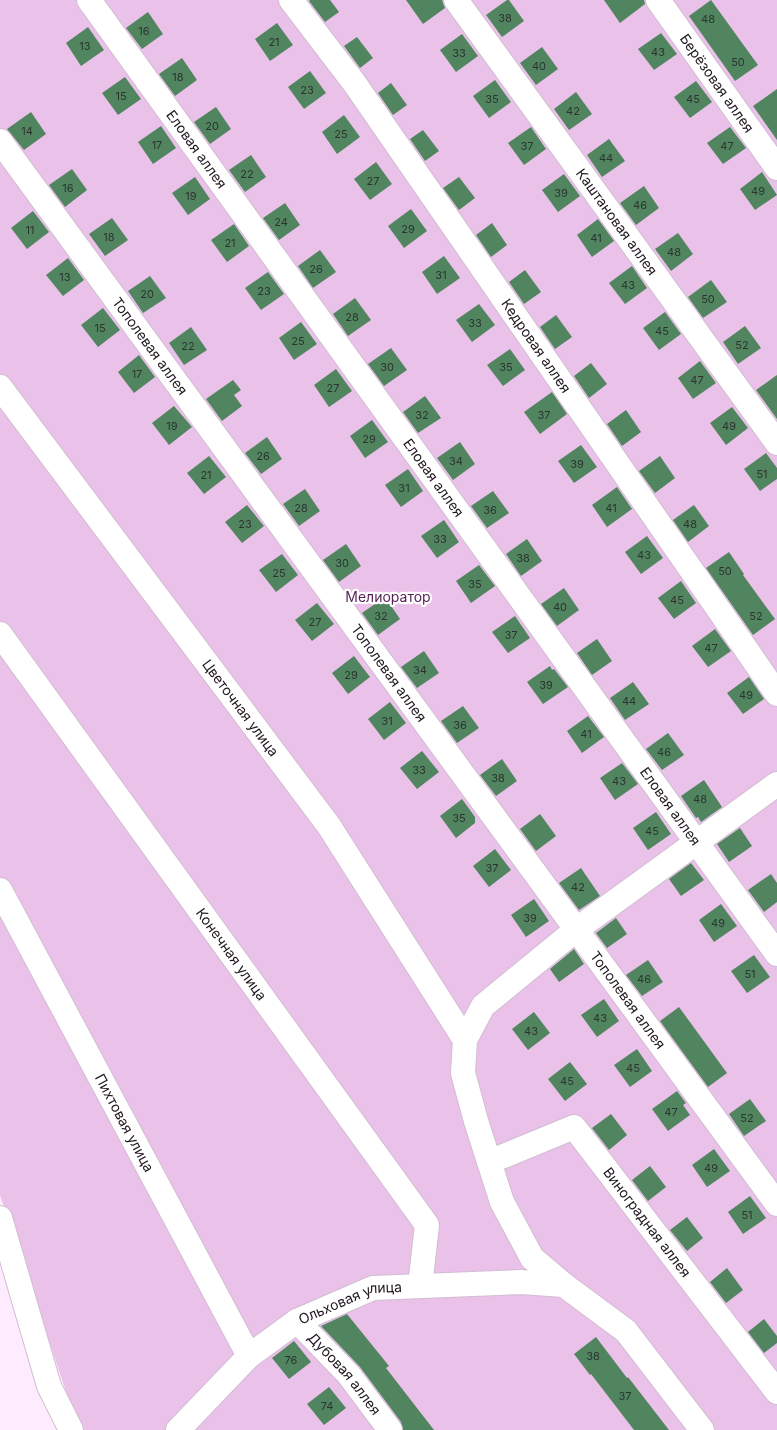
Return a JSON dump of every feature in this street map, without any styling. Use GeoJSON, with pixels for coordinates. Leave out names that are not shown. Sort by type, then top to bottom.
{"type":"FeatureCollection","features":[{"type":"Feature","properties":{"kind":"street","name":"Еловая аллея"},"geometry":{"type":"LineString","coordinates":[[89,0],[777,954]]}},
{"type":"Feature","properties":{"kind":"street","name":"Кедровая аллея"},"geometry":{"type":"LineString","coordinates":[[291,0],[355,84],[777,694]]}},
{"type":"Feature","properties":{"kind":"street","name":"Каштановая аллея"},"geometry":{"type":"LineString","coordinates":[[456,0],[777,443]]}},
{"type":"Feature","properties":{"kind":"street","name":"Берёзовая аллея"},"geometry":{"type":"LineString","coordinates":[[658,0],[777,168]]}},
{"type":"Feature","properties":{"kind":"street","name":"Тополевая аллея"},"geometry":{"type":"LineString","coordinates":[[0,141],[777,1204]]}},
{"type":"Feature","properties":{"kind":"street","name":"Цветочная улица"},"geometry":{"type":"LineString","coordinates":[[0,387],[329,826],[465,1040]]}},
{"type":"Feature","properties":{"kind":"street","name":"Конечная улица"},"geometry":{"type":"LineString","coordinates":[[0,634],[427,1225],[420,1286]]}},
{"type":"Feature","properties":{"kind":"street"},"geometry":{"type":"LineString","coordinates":[[702,1430],[626,1332],[532,1258],[502,1202],[489,1162],[463,1073],[465,1040],[483,1006],[577,929],[777,784]]}},
{"type":"Feature","properties":{"kind":"street","name":"Пихтовая улица"},"geometry":{"type":"LineString","coordinates":[[0,890],[248,1356]]}},
{"type":"Feature","properties":{"kind":"street","name":"Виноградная аллея"},"geometry":{"type":"LineString","coordinates":[[489,1162],[574,1127],[777,1392]]}},
{"type":"Feature","properties":{"kind":"street"},"geometry":{"type":"LineString","coordinates":[[0,1218],[49,1386],[71,1430]]}},
{"type":"Feature","properties":{"kind":"street","name":"Ольховая улица"},"geometry":{"type":"LineString","coordinates":[[178,1430],[248,1356],[297,1320],[373,1288],[521,1282],[564,1284]]}},
{"type":"Feature","properties":{"kind":"street","name":"Дубовая аллея"},"geometry":{"type":"LineString","coordinates":[[297,1320],[349,1375],[390,1430]]}},
{"type":"Feature","properties":{"kind":"green space","name":"Мелиоратор"},"geometry":{"type":"Polygon","coordinates":[[[0,0],[777,0],[777,1430],[79,1430],[0,1195],[0,0]]]}},
{"type":"Feature","properties":{"kind":"building"},"geometry":{"type":"Polygon","coordinates":[[[310,0],[330,0],[339,12],[325,22],[310,0]]]}},
{"type":"Feature","properties":{"kind":"building"},"geometry":{"type":"Polygon","coordinates":[[[406,0],[442,0],[445,8],[423,24],[406,0]]]}},
{"type":"Feature","properties":{"kind":"building"},"geometry":{"type":"Polygon","coordinates":[[[509,0],[524,21],[502,37],[486,15],[509,0]]]}},
{"type":"Feature","properties":{"kind":"building"},"geometry":{"type":"Polygon","coordinates":[[[604,0],[644,0],[645,4],[620,23],[604,0]]]}},
{"type":"Feature","properties":{"kind":"building"},"geometry":{"type":"Polygon","coordinates":[[[711,0],[758,65],[735,81],[689,16],[711,0]]]}},
{"type":"Feature","properties":{"kind":"building"},"geometry":{"type":"Polygon","coordinates":[[[148,12],[163,34],[142,49],[126,28],[148,12]]]}},
{"type":"Feature","properties":{"kind":"building"},"geometry":{"type":"Polygon","coordinates":[[[277,23],[293,45],[270,61],[255,39],[277,23]]]}},
{"type":"Feature","properties":{"kind":"building"},"geometry":{"type":"Polygon","coordinates":[[[88,27],[104,50],[81,66],[66,43],[88,27]]]}},
{"type":"Feature","properties":{"kind":"building"},"geometry":{"type":"Polygon","coordinates":[[[661,33],[677,54],[654,70],[638,49],[661,33]]]}},
{"type":"Feature","properties":{"kind":"building"},"geometry":{"type":"Polygon","coordinates":[[[462,34],[478,56],[456,72],[440,50],[462,34]]]}},
{"type":"Feature","properties":{"kind":"building"},"geometry":{"type":"Polygon","coordinates":[[[357,37],[373,58],[360,68],[344,46],[357,37]]]}},
{"type":"Feature","properties":{"kind":"building"},"geometry":{"type":"Polygon","coordinates":[[[542,47],[558,69],[536,85],[520,63],[542,47]]]}},
{"type":"Feature","properties":{"kind":"building"},"geometry":{"type":"Polygon","coordinates":[[[182,58],[197,80],[175,96],[159,74],[182,58]]]}},
{"type":"Feature","properties":{"kind":"building"},"geometry":{"type":"Polygon","coordinates":[[[310,71],[326,93],[304,109],[288,87],[310,71]]]}},
{"type":"Feature","properties":{"kind":"building"},"geometry":{"type":"Polygon","coordinates":[[[125,77],[141,99],[118,115],[102,93],[125,77]]]}},
{"type":"Feature","properties":{"kind":"building"},"geometry":{"type":"Polygon","coordinates":[[[495,80],[511,102],[489,118],[473,96],[495,80]]]}},
{"type":"Feature","properties":{"kind":"building"},"geometry":{"type":"Polygon","coordinates":[[[696,81],[712,102],[690,118],[674,97],[696,81]]]}},
{"type":"Feature","properties":{"kind":"building"},"geometry":{"type":"Polygon","coordinates":[[[391,83],[407,105],[393,115],[378,93],[391,83]]]}},
{"type":"Feature","properties":{"kind":"building"},"geometry":{"type":"Polygon","coordinates":[[[777,89],[777,140],[753,106],[777,89]]]}},
{"type":"Feature","properties":{"kind":"building"},"geometry":{"type":"Polygon","coordinates":[[[576,92],[592,114],[569,130],[554,109],[576,92]]]}},
{"type":"Feature","properties":{"kind":"building"},"geometry":{"type":"Polygon","coordinates":[[[216,107],[231,129],[210,144],[194,122],[216,107]]]}},
{"type":"Feature","properties":{"kind":"building"},"geometry":{"type":"Polygon","coordinates":[[[31,112],[46,134],[24,150],[7,129],[31,112]]]}},
{"type":"Feature","properties":{"kind":"building"},"geometry":{"type":"Polygon","coordinates":[[[344,115],[360,137],[337,154],[322,132],[344,115]]]}},
{"type":"Feature","properties":{"kind":"building"},"geometry":{"type":"Polygon","coordinates":[[[161,126],[176,148],[153,164],[138,142],[161,126]]]}},
{"type":"Feature","properties":{"kind":"building"},"geometry":{"type":"Polygon","coordinates":[[[531,127],[546,149],[524,165],[508,143],[531,127]]]}},
{"type":"Feature","properties":{"kind":"building"},"geometry":{"type":"Polygon","coordinates":[[[730,127],[746,148],[723,164],[707,143],[730,127]]]}},
{"type":"Feature","properties":{"kind":"building"},"geometry":{"type":"Polygon","coordinates":[[[423,130],[439,151],[425,161],[410,139],[423,130]]]}},
{"type":"Feature","properties":{"kind":"building"},"geometry":{"type":"Polygon","coordinates":[[[609,139],[625,161],[602,177],[587,155],[609,139]]]}},
{"type":"Feature","properties":{"kind":"building"},"geometry":{"type":"Polygon","coordinates":[[[251,155],[266,177],[245,192],[229,170],[251,155]]]}},
{"type":"Feature","properties":{"kind":"building"},"geometry":{"type":"Polygon","coordinates":[[[376,162],[392,184],[370,200],[354,179],[376,162]]]}},
{"type":"Feature","properties":{"kind":"building"},"geometry":{"type":"Polygon","coordinates":[[[72,169],[87,190],[65,207],[49,185],[72,169]]]}},
{"type":"Feature","properties":{"kind":"building"},"geometry":{"type":"Polygon","coordinates":[[[762,172],[777,195],[755,210],[740,189],[762,172]]]}},
{"type":"Feature","properties":{"kind":"building"},"geometry":{"type":"Polygon","coordinates":[[[564,174],[580,196],[558,212],[542,190],[564,174]]]}},
{"type":"Feature","properties":{"kind":"building"},"geometry":{"type":"Polygon","coordinates":[[[195,177],[210,199],[188,215],[172,193],[195,177]]]}},
{"type":"Feature","properties":{"kind":"building"},"geometry":{"type":"Polygon","coordinates":[[[459,177],[475,198],[459,210],[443,188],[459,177]]]}},
{"type":"Feature","properties":{"kind":"building"},"geometry":{"type":"Polygon","coordinates":[[[644,186],[659,208],[636,225],[620,203],[644,186]]]}},
{"type":"Feature","properties":{"kind":"building"},"geometry":{"type":"Polygon","coordinates":[[[285,203],[300,225],[279,240],[263,218],[285,203]]]}},
{"type":"Feature","properties":{"kind":"building"},"geometry":{"type":"Polygon","coordinates":[[[411,209],[427,231],[404,248],[388,226],[411,209]]]}},
{"type":"Feature","properties":{"kind":"building"},"geometry":{"type":"Polygon","coordinates":[[[33,211],[49,232],[27,249],[11,228],[33,211]]]}},
{"type":"Feature","properties":{"kind":"building"},"geometry":{"type":"Polygon","coordinates":[[[112,218],[128,240],[105,256],[89,234],[112,218]]]}},
{"type":"Feature","properties":{"kind":"building"},"geometry":{"type":"Polygon","coordinates":[[[598,219],[614,241],[592,257],[577,235],[598,219]]]}},
{"type":"Feature","properties":{"kind":"building"},"geometry":{"type":"Polygon","coordinates":[[[492,223],[507,245],[491,257],[476,235],[492,223]]]}},
{"type":"Feature","properties":{"kind":"building"},"geometry":{"type":"Polygon","coordinates":[[[234,224],[249,246],[227,262],[211,240],[234,224]]]}},
{"type":"Feature","properties":{"kind":"building"},"geometry":{"type":"Polygon","coordinates":[[[678,233],[693,254],[671,271],[655,249],[678,233]]]}},
{"type":"Feature","properties":{"kind":"building"},"geometry":{"type":"Polygon","coordinates":[[[320,250],[336,272],[313,288],[298,266],[320,250]]]}},
{"type":"Feature","properties":{"kind":"building"},"geometry":{"type":"Polygon","coordinates":[[[444,256],[460,278],[437,294],[422,272],[444,256]]]}},
{"type":"Feature","properties":{"kind":"building"},"geometry":{"type":"Polygon","coordinates":[[[68,258],[84,280],[63,296],[46,275],[68,258]]]}},
{"type":"Feature","properties":{"kind":"building"},"geometry":{"type":"Polygon","coordinates":[[[632,266],[647,288],[625,304],[609,283],[632,266]]]}},
{"type":"Feature","properties":{"kind":"building"},"geometry":{"type":"Polygon","coordinates":[[[525,270],[541,292],[524,304],[509,282],[525,270]]]}},
{"type":"Feature","properties":{"kind":"building"},"geometry":{"type":"Polygon","coordinates":[[[268,272],[284,294],[261,310],[245,288],[268,272]]]}},
{"type":"Feature","properties":{"kind":"building"},"geometry":{"type":"Polygon","coordinates":[[[150,276],[166,298],[143,313],[128,291],[150,276]]]}},
{"type":"Feature","properties":{"kind":"building"},"geometry":{"type":"Polygon","coordinates":[[[711,280],[727,302],[703,318],[688,297],[711,280]]]}},
{"type":"Feature","properties":{"kind":"building"},"geometry":{"type":"Polygon","coordinates":[[[355,298],[371,320],[348,336],[333,314],[355,298]]]}},
{"type":"Feature","properties":{"kind":"building"},"geometry":{"type":"Polygon","coordinates":[[[479,304],[495,325],[472,342],[456,320],[479,304]]]}},
{"type":"Feature","properties":{"kind":"building"},"geometry":{"type":"Polygon","coordinates":[[[103,308],[120,330],[98,347],[81,325],[103,308]]]}},
{"type":"Feature","properties":{"kind":"building"},"geometry":{"type":"Polygon","coordinates":[[[665,312],[681,334],[659,350],[643,328],[665,312]]]}},
{"type":"Feature","properties":{"kind":"building"},"geometry":{"type":"Polygon","coordinates":[[[556,315],[572,337],[555,349],[540,327],[556,315]]]}},
{"type":"Feature","properties":{"kind":"building"},"geometry":{"type":"Polygon","coordinates":[[[301,322],[317,344],[294,360],[279,338],[301,322]]]}},
{"type":"Feature","properties":{"kind":"building"},"geometry":{"type":"Polygon","coordinates":[[[745,326],[761,348],[738,364],[723,342],[745,326]]]}},
{"type":"Feature","properties":{"kind":"building"},"geometry":{"type":"Polygon","coordinates":[[[191,327],[207,350],[184,365],[169,343],[191,327]]]}},
{"type":"Feature","properties":{"kind":"building"},"geometry":{"type":"Polygon","coordinates":[[[391,348],[407,370],[384,386],[368,364],[391,348]]]}},
{"type":"Feature","properties":{"kind":"building"},"geometry":{"type":"Polygon","coordinates":[[[510,349],[525,370],[503,386],[487,365],[510,349]]]}},
{"type":"Feature","properties":{"kind":"building"},"geometry":{"type":"Polygon","coordinates":[[[139,355],[155,377],[134,393],[118,372],[139,355]]]}},
{"type":"Feature","properties":{"kind":"building"},"geometry":{"type":"Polygon","coordinates":[[[700,361],[716,383],[693,399],[678,378],[700,361]]]}},
{"type":"Feature","properties":{"kind":"building"},"geometry":{"type":"Polygon","coordinates":[[[591,363],[607,384],[589,398],[574,376],[591,363]]]}},
{"type":"Feature","properties":{"kind":"building"},"geometry":{"type":"Polygon","coordinates":[[[336,369],[352,391],[329,407],[314,385],[336,369]]]}},
{"type":"Feature","properties":{"kind":"building"},"geometry":{"type":"Polygon","coordinates":[[[777,375],[777,419],[756,390],[777,375]]]}},
{"type":"Feature","properties":{"kind":"building"},"geometry":{"type":"Polygon","coordinates":[[[233,380],[241,390],[234,395],[242,406],[222,421],[206,399],[233,380]]]}},
{"type":"Feature","properties":{"kind":"building"},"geometry":{"type":"Polygon","coordinates":[[[552,392],[567,414],[540,434],[524,412],[552,392]]]}},
{"type":"Feature","properties":{"kind":"building"},"geometry":{"type":"Polygon","coordinates":[[[425,396],[441,418],[418,433],[403,412],[425,396]]]}},
{"type":"Feature","properties":{"kind":"building"},"geometry":{"type":"Polygon","coordinates":[[[174,406],[192,427],[169,445],[152,423],[174,406]]]}},
{"type":"Feature","properties":{"kind":"building"},"geometry":{"type":"Polygon","coordinates":[[[732,407],[748,428],[726,445],[710,423],[732,407]]]}},
{"type":"Feature","properties":{"kind":"building"},"geometry":{"type":"Polygon","coordinates":[[[626,410],[641,432],[622,446],[607,424],[626,410]]]}},
{"type":"Feature","properties":{"kind":"building"},"geometry":{"type":"Polygon","coordinates":[[[372,420],[388,442],[365,458],[350,436],[372,420]]]}},
{"type":"Feature","properties":{"kind":"building"},"geometry":{"type":"Polygon","coordinates":[[[267,437],[282,459],[261,474],[245,453],[267,437]]]}},
{"type":"Feature","properties":{"kind":"building"},"geometry":{"type":"Polygon","coordinates":[[[460,442],[475,464],[453,480],[437,458],[460,442]]]}},
{"type":"Feature","properties":{"kind":"building"},"geometry":{"type":"Polygon","coordinates":[[[581,445],[597,467],[574,483],[558,461],[581,445]]]}},
{"type":"Feature","properties":{"kind":"building"},"geometry":{"type":"Polygon","coordinates":[[[766,453],[777,468],[777,479],[760,491],[744,469],[766,453]]]}},
{"type":"Feature","properties":{"kind":"building"},"geometry":{"type":"Polygon","coordinates":[[[209,456],[226,477],[204,494],[187,473],[209,456]]]}},
{"type":"Feature","properties":{"kind":"building"},"geometry":{"type":"Polygon","coordinates":[[[660,456],[675,478],[655,493],[639,471],[660,456]]]}},
{"type":"Feature","properties":{"kind":"building"},"geometry":{"type":"Polygon","coordinates":[[[408,469],[423,491],[401,507],[385,485],[408,469]]]}},
{"type":"Feature","properties":{"kind":"building"},"geometry":{"type":"Polygon","coordinates":[[[617,487],[632,509],[607,527],[592,505],[617,487]]]}},
{"type":"Feature","properties":{"kind":"building"},"geometry":{"type":"Polygon","coordinates":[[[305,489],[320,511],[299,526],[283,504],[305,489]]]}},
{"type":"Feature","properties":{"kind":"building"},"geometry":{"type":"Polygon","coordinates":[[[493,491],[509,513],[487,528],[471,506],[493,491]]]}},
{"type":"Feature","properties":{"kind":"building"},"geometry":{"type":"Polygon","coordinates":[[[247,505],[264,526],[242,543],[225,522],[247,505]]]}},
{"type":"Feature","properties":{"kind":"building"},"geometry":{"type":"Polygon","coordinates":[[[694,505],[709,526],[688,542],[673,520],[694,505]]]}},
{"type":"Feature","properties":{"kind":"building"},"geometry":{"type":"Polygon","coordinates":[[[444,520],[459,542],[437,558],[421,536],[444,520]]]}},
{"type":"Feature","properties":{"kind":"building"},"geometry":{"type":"Polygon","coordinates":[[[647,536],[663,558],[641,574],[625,552],[647,536]]]}},
{"type":"Feature","properties":{"kind":"building"},"geometry":{"type":"Polygon","coordinates":[[[527,539],[542,561],[521,576],[506,554],[527,539]]]}},
{"type":"Feature","properties":{"kind":"building"},"geometry":{"type":"Polygon","coordinates":[[[346,544],[361,566],[339,582],[323,560],[346,544]]]}},
{"type":"Feature","properties":{"kind":"building"},"geometry":{"type":"Polygon","coordinates":[[[729,552],[775,619],[753,635],[706,568],[729,552]]]}},
{"type":"Feature","properties":{"kind":"building"},"geometry":{"type":"Polygon","coordinates":[[[282,554],[298,575],[276,592],[259,570],[282,554]]]}},
{"type":"Feature","properties":{"kind":"building"},"geometry":{"type":"Polygon","coordinates":[[[479,565],[495,586],[471,603],[456,581],[479,565]]]}},
{"type":"Feature","properties":{"kind":"building"},"geometry":{"type":"Polygon","coordinates":[[[681,581],[696,603],[674,619],[658,598],[681,581]]]}},
{"type":"Feature","properties":{"kind":"building"},"geometry":{"type":"Polygon","coordinates":[[[564,588],[579,610],[557,626],[541,604],[564,588]]]}},
{"type":"Feature","properties":{"kind":"building"},"geometry":{"type":"Polygon","coordinates":[[[385,597],[400,619],[378,635],[362,613],[385,597]]]}},
{"type":"Feature","properties":{"kind":"building"},"geometry":{"type":"Polygon","coordinates":[[[317,603],[334,624],[312,641],[295,620],[317,603]]]}},
{"type":"Feature","properties":{"kind":"building"},"geometry":{"type":"Polygon","coordinates":[[[515,616],[530,638],[508,653],[492,632],[515,616]]]}},
{"type":"Feature","properties":{"kind":"building"},"geometry":{"type":"Polygon","coordinates":[[[715,629],[731,651],[708,667],[692,646],[715,629]]]}},
{"type":"Feature","properties":{"kind":"building"},"geometry":{"type":"Polygon","coordinates":[[[597,639],[612,661],[592,675],[577,653],[597,639]]]}},
{"type":"Feature","properties":{"kind":"building"},"geometry":{"type":"Polygon","coordinates":[[[424,651],[439,673],[417,688],[401,667],[424,651]]]}},
{"type":"Feature","properties":{"kind":"building"},"geometry":{"type":"Polygon","coordinates":[[[354,656],[370,677],[348,694],[332,673],[354,656]]]}},
{"type":"Feature","properties":{"kind":"building"},"geometry":{"type":"Polygon","coordinates":[[[550,666],[568,687],[543,704],[527,682],[550,666]]]}},
{"type":"Feature","properties":{"kind":"building"},"geometry":{"type":"Polygon","coordinates":[[[749,677],[764,699],[743,714],[727,693],[749,677]]]}},
{"type":"Feature","properties":{"kind":"building"},"geometry":{"type":"Polygon","coordinates":[[[633,682],[649,704],[625,720],[610,698],[633,682]]]}},
{"type":"Feature","properties":{"kind":"building"},"geometry":{"type":"Polygon","coordinates":[[[390,702],[406,723],[384,740],[368,719],[390,702]]]}},
{"type":"Feature","properties":{"kind":"building"},"geometry":{"type":"Polygon","coordinates":[[[463,706],[479,728],[457,743],[441,721],[463,706]]]}},
{"type":"Feature","properties":{"kind":"building"},"geometry":{"type":"Polygon","coordinates":[[[588,716],[604,737],[582,753],[567,731],[588,716]]]}},
{"type":"Feature","properties":{"kind":"building"},"geometry":{"type":"Polygon","coordinates":[[[668,733],[684,755],[662,770],[646,749],[668,733]]]}},
{"type":"Feature","properties":{"kind":"building"},"geometry":{"type":"Polygon","coordinates":[[[422,751],[439,772],[417,789],[400,768],[422,751]]]}},
{"type":"Feature","properties":{"kind":"building"},"geometry":{"type":"Polygon","coordinates":[[[502,759],[517,781],[496,796],[480,775],[502,759]]]}},
{"type":"Feature","properties":{"kind":"building"},"geometry":{"type":"Polygon","coordinates":[[[622,763],[638,784],[615,800],[600,778],[622,763]]]}},
{"type":"Feature","properties":{"kind":"building"},"geometry":{"type":"Polygon","coordinates":[[[704,780],[722,807],[701,822],[698,817],[696,818],[681,796],[704,780]]]}},
{"type":"Feature","properties":{"kind":"building"},"geometry":{"type":"Polygon","coordinates":[[[462,799],[475,817],[475,823],[456,838],[440,816],[462,799]]]}},
{"type":"Feature","properties":{"kind":"building"},"geometry":{"type":"Polygon","coordinates":[[[656,812],[671,834],[648,850],[633,828],[656,812]]]}},
{"type":"Feature","properties":{"kind":"building"},"geometry":{"type":"Polygon","coordinates":[[[540,814],[556,836],[536,851],[520,829],[540,814]]]}},
{"type":"Feature","properties":{"kind":"building"},"geometry":{"type":"Polygon","coordinates":[[[740,828],[752,846],[729,862],[717,844],[740,828]]]}},
{"type":"Feature","properties":{"kind":"building"},"geometry":{"type":"Polygon","coordinates":[[[495,849],[511,870],[489,887],[473,866],[495,849]]]}},
{"type":"Feature","properties":{"kind":"building"},"geometry":{"type":"Polygon","coordinates":[[[691,863],[704,880],[681,896],[669,879],[691,863]]]}},
{"type":"Feature","properties":{"kind":"building"},"geometry":{"type":"Polygon","coordinates":[[[581,868],[600,896],[579,910],[559,883],[581,868]]]}},
{"type":"Feature","properties":{"kind":"building"},"geometry":{"type":"Polygon","coordinates":[[[771,874],[777,883],[777,902],[764,912],[748,890],[771,874]]]}},
{"type":"Feature","properties":{"kind":"building"},"geometry":{"type":"Polygon","coordinates":[[[534,899],[549,921],[526,937],[511,915],[534,899]]]}},
{"type":"Feature","properties":{"kind":"building"},"geometry":{"type":"Polygon","coordinates":[[[721,904],[737,926],[714,942],[699,920],[721,904]]]}},
{"type":"Feature","properties":{"kind":"building"},"geometry":{"type":"Polygon","coordinates":[[[616,918],[627,934],[607,948],[596,933],[616,918]]]}},
{"type":"Feature","properties":{"kind":"building"},"geometry":{"type":"Polygon","coordinates":[[[574,949],[584,964],[559,982],[550,969],[574,949]]]}},
{"type":"Feature","properties":{"kind":"building"},"geometry":{"type":"Polygon","coordinates":[[[754,955],[770,977],[747,993],[731,971],[754,955]]]}},
{"type":"Feature","properties":{"kind":"building"},"geometry":{"type":"Polygon","coordinates":[[[648,960],[663,982],[642,996],[626,975],[648,960]]]}},
{"type":"Feature","properties":{"kind":"building"},"geometry":{"type":"Polygon","coordinates":[[[604,999],[619,1021],[597,1037],[581,1015],[604,999]]]}},
{"type":"Feature","properties":{"kind":"building"},"geometry":{"type":"Polygon","coordinates":[[[679,1007],[727,1073],[708,1087],[660,1021],[679,1007]]]}},
{"type":"Feature","properties":{"kind":"building"},"geometry":{"type":"Polygon","coordinates":[[[534,1012],[550,1033],[528,1050],[512,1029],[534,1012]]]}},
{"type":"Feature","properties":{"kind":"building"},"geometry":{"type":"Polygon","coordinates":[[[637,1049],[652,1071],[630,1087],[614,1065],[637,1049]]]}},
{"type":"Feature","properties":{"kind":"building"},"geometry":{"type":"Polygon","coordinates":[[[570,1062],[587,1084],[565,1101],[548,1079],[570,1062]]]}},
{"type":"Feature","properties":{"kind":"building"},"geometry":{"type":"Polygon","coordinates":[[[677,1091],[686,1103],[683,1105],[690,1115],[668,1131],[652,1109],[677,1091]]]}},
{"type":"Feature","properties":{"kind":"building"},"geometry":{"type":"Polygon","coordinates":[[[750,1099],[766,1121],[744,1136],[729,1114],[750,1099]]]}},
{"type":"Feature","properties":{"kind":"building"},"geometry":{"type":"Polygon","coordinates":[[[611,1114],[627,1135],[609,1150],[592,1128],[611,1114]]]}},
{"type":"Feature","properties":{"kind":"building"},"geometry":{"type":"Polygon","coordinates":[[[714,1149],[730,1171],[707,1187],[692,1165],[714,1149]]]}},
{"type":"Feature","properties":{"kind":"building"},"geometry":{"type":"Polygon","coordinates":[[[650,1166],[666,1187],[648,1201],[632,1180],[650,1166]]]}},
{"type":"Feature","properties":{"kind":"building"},"geometry":{"type":"Polygon","coordinates":[[[750,1196],[766,1218],[743,1234],[728,1212],[750,1196]]]}},
{"type":"Feature","properties":{"kind":"building"},"geometry":{"type":"Polygon","coordinates":[[[687,1217],[703,1238],[687,1251],[670,1230],[687,1217]]]}},
{"type":"Feature","properties":{"kind":"building"},"geometry":{"type":"Polygon","coordinates":[[[727,1268],[743,1290],[726,1303],[710,1282],[727,1268]]]}},
{"type":"Feature","properties":{"kind":"building"},"geometry":{"type":"Polygon","coordinates":[[[347,1314],[389,1366],[386,1368],[434,1430],[403,1430],[401,1422],[360,1367],[321,1326],[347,1314]]]}},
{"type":"Feature","properties":{"kind":"building"},"geometry":{"type":"Polygon","coordinates":[[[764,1319],[777,1336],[777,1343],[764,1353],[748,1332],[764,1319]]]}},
{"type":"Feature","properties":{"kind":"building"},"geometry":{"type":"Polygon","coordinates":[[[596,1337],[669,1430],[634,1430],[590,1375],[574,1354],[596,1337]]]}},
{"type":"Feature","properties":{"kind":"building"},"geometry":{"type":"Polygon","coordinates":[[[294,1341],[311,1362],[289,1379],[272,1358],[294,1341]]]}},
{"type":"Feature","properties":{"kind":"building"},"geometry":{"type":"Polygon","coordinates":[[[329,1387],[346,1408],[324,1425],[307,1404],[329,1387]]]}}]}
